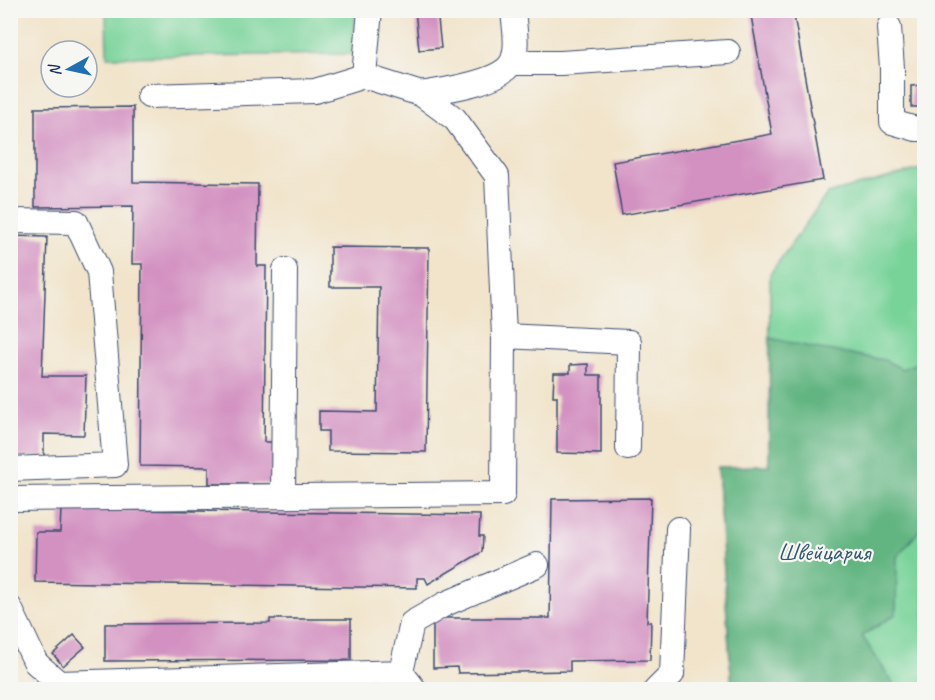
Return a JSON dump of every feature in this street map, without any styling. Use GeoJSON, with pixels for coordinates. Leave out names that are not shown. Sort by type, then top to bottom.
{"type":"FeatureCollection","features":[{"type":"Feature","properties":{"kind":"lane"},"geometry":{"type":"LineString","coordinates":[[364,76],[370,10]]}},
{"type":"Feature","properties":{"kind":"lane"},"geometry":{"type":"LineString","coordinates":[[512,63],[515,47],[513,10]]}},
{"type":"Feature","properties":{"kind":"lane"},"geometry":{"type":"LineString","coordinates":[[889,27],[892,122],[915,129],[924,129]]}},
{"type":"Feature","properties":{"kind":"lane"},"geometry":{"type":"LineString","coordinates":[[421,94],[490,80],[512,63],[561,63],[728,52]]}},
{"type":"Feature","properties":{"kind":"lane"},"geometry":{"type":"LineString","coordinates":[[10,499],[503,494],[504,336],[497,176],[455,119],[421,94],[364,76],[315,91],[149,96]]}},
{"type":"Feature","properties":{"kind":"lane"},"geometry":{"type":"LineString","coordinates":[[10,221],[76,222],[99,272],[115,465],[10,469]]}},
{"type":"Feature","properties":{"kind":"lane"},"geometry":{"type":"LineString","coordinates":[[283,496],[285,270]]}},
{"type":"Feature","properties":{"kind":"lane"},"geometry":{"type":"LineString","coordinates":[[504,336],[629,342],[628,448]]}},
{"type":"Feature","properties":{"kind":"lane"},"geometry":{"type":"LineString","coordinates":[[656,690],[672,674],[678,529]]}},
{"type":"Feature","properties":{"kind":"lane"},"geometry":{"type":"LineString","coordinates":[[10,609],[36,663],[60,686],[408,681],[412,623],[445,604],[537,565]]}},
{"type":"Feature","properties":{"kind":"green space"},"geometry":{"type":"Polygon","coordinates":[[[106,11],[356,11],[352,54],[107,57],[106,11]]]}},
{"type":"Feature","properties":{"kind":"green space","name":"Швейцария"},"geometry":{"type":"Polygon","coordinates":[[[924,168],[924,689],[732,689],[717,467],[769,466],[770,274],[827,194],[924,168]]]}},
{"type":"Feature","properties":{"kind":"green space","name":"Швейцария"},"geometry":{"type":"Polygon","coordinates":[[[770,338],[884,360],[902,369],[924,360],[924,525],[897,557],[896,614],[862,636],[897,689],[732,689],[717,467],[769,466],[770,338]]]}},
{"type":"Feature","properties":{"kind":"building"},"geometry":{"type":"Polygon","coordinates":[[[415,10],[437,10],[441,48],[419,50],[415,10]]]}},
{"type":"Feature","properties":{"kind":"building"},"geometry":{"type":"Polygon","coordinates":[[[750,10],[793,10],[823,180],[622,215],[613,162],[772,134],[750,10]]]}},
{"type":"Feature","properties":{"kind":"building"},"geometry":{"type":"Polygon","coordinates":[[[924,85],[924,107],[911,107],[911,86],[924,85]]]}},
{"type":"Feature","properties":{"kind":"building"},"geometry":{"type":"Polygon","coordinates":[[[133,107],[133,182],[258,184],[257,266],[266,266],[264,442],[275,442],[275,484],[209,484],[209,467],[140,466],[142,264],[132,264],[133,206],[35,207],[35,108],[133,107]]]}},
{"type":"Feature","properties":{"kind":"building"},"geometry":{"type":"Polygon","coordinates":[[[10,236],[47,237],[42,376],[86,376],[84,435],[44,434],[44,458],[10,457],[10,236]]]}},
{"type":"Feature","properties":{"kind":"building"},"geometry":{"type":"Polygon","coordinates":[[[330,247],[429,248],[426,452],[328,451],[328,431],[319,431],[319,411],[377,412],[379,287],[330,287],[330,247]]]}},
{"type":"Feature","properties":{"kind":"building"},"geometry":{"type":"Polygon","coordinates":[[[588,364],[588,375],[601,375],[601,454],[557,453],[557,396],[553,396],[554,373],[570,373],[570,365],[588,364]]]}},
{"type":"Feature","properties":{"kind":"building"},"geometry":{"type":"Polygon","coordinates":[[[651,498],[647,622],[651,622],[650,660],[570,661],[570,671],[458,673],[457,667],[433,668],[433,618],[550,618],[552,499],[651,498]]]}},
{"type":"Feature","properties":{"kind":"building"},"geometry":{"type":"Polygon","coordinates":[[[61,509],[480,515],[479,536],[483,536],[482,552],[428,584],[425,578],[417,578],[417,588],[35,582],[36,532],[60,532],[61,509]]]}},
{"type":"Feature","properties":{"kind":"building"},"geometry":{"type":"Polygon","coordinates":[[[270,619],[351,619],[351,660],[105,661],[105,624],[270,623],[270,619]]]}},
{"type":"Feature","properties":{"kind":"building"},"geometry":{"type":"Polygon","coordinates":[[[74,635],[85,647],[63,666],[53,654],[74,635]]]}}]}
